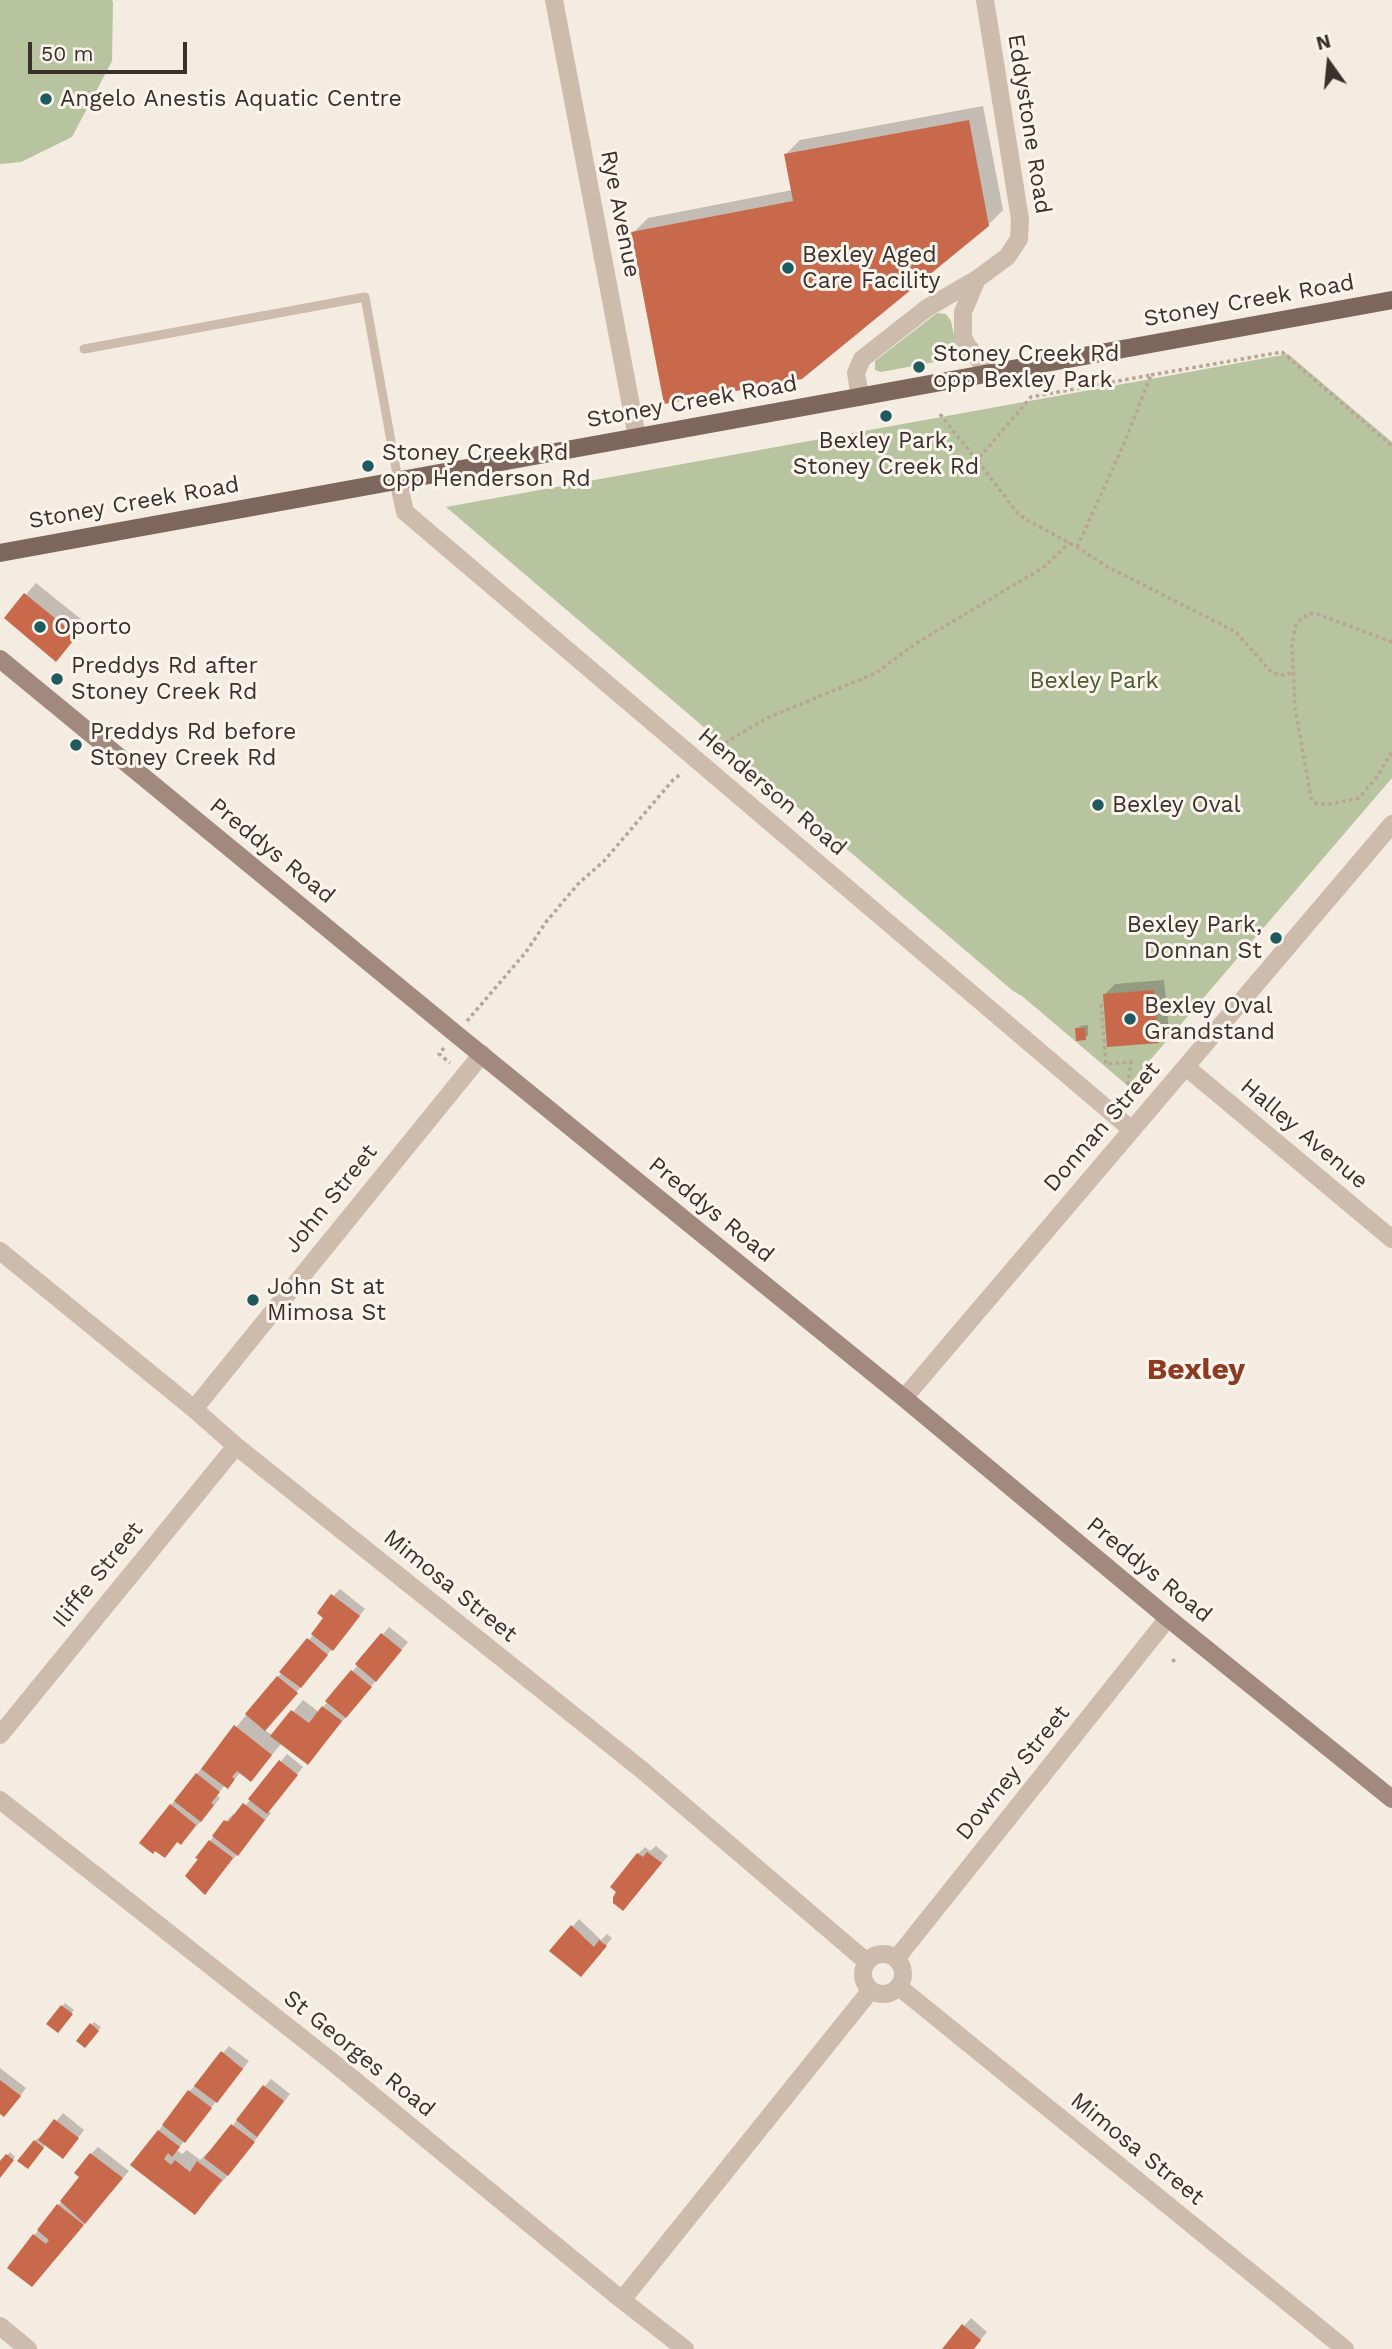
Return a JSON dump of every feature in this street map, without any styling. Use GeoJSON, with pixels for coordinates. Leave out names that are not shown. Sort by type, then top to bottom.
{"type":"FeatureCollection","features":[{"type":"Feature","properties":{"kind":"main road","name":"Stoney Creek Road"},"geometry":{"type":"LineString","coordinates":[[0,553],[1392,300]]}},
{"type":"Feature","properties":{"kind":"main road","name":"Preddys Road"},"geometry":{"type":"LineString","coordinates":[[0,659],[1392,1799]]}},
{"type":"Feature","properties":{"kind":"street","name":"Rye Avenue"},"geometry":{"type":"LineString","coordinates":[[554,0],[637,437]]}},
{"type":"Feature","properties":{"kind":"street","name":"Eddystone Road"},"geometry":{"type":"LineString","coordinates":[[860,397],[856,373],[862,359],[927,309],[978,279],[1013,251],[1019,239],[1021,226],[985,0]]}},
{"type":"Feature","properties":{"kind":"street","name":"Eddystone Road"},"geometry":{"type":"LineString","coordinates":[[978,279],[963,312],[961,330],[971,353],[988,368],[999,371]]}},
{"type":"Feature","properties":{"kind":"street","name":"Henderson Road"},"geometry":{"type":"LineString","coordinates":[[398,480],[405,512],[1132,1130]]}},
{"type":"Feature","properties":{"kind":"street","name":"Donnan Street"},"geometry":{"type":"LineString","coordinates":[[904,1398],[1392,824]]}},
{"type":"Feature","properties":{"kind":"street","name":"John Street"},"geometry":{"type":"LineString","coordinates":[[194,1409],[482,1054]]}},
{"type":"Feature","properties":{"kind":"street","name":"Halley Avenue"},"geometry":{"type":"LineString","coordinates":[[1186,1067],[1392,1239]]}},
{"type":"Feature","properties":{"kind":"street","name":"Mimosa Street"},"geometry":{"type":"LineString","coordinates":[[0,1251],[236,1446],[642,1770],[867,1962]]}},
{"type":"Feature","properties":{"kind":"street","name":"Iliffe Street"},"geometry":{"type":"LineString","coordinates":[[0,1735],[236,1446]]}},
{"type":"Feature","properties":{"kind":"street","name":"Downey Street"},"geometry":{"type":"LineString","coordinates":[[896,1959],[1168,1618]]}},
{"type":"Feature","properties":{"kind":"street","name":"St Georges Road"},"geometry":{"type":"LineString","coordinates":[[0,1800],[330,2060],[685,2349]]}},
{"type":"Feature","properties":{"kind":"street"},"geometry":{"type":"LineString","coordinates":[[879,1954],[890,1955],[896,1959],[902,1967],[903,1975],[898,1987],[885,1994],[871,1990],[863,1977],[867,1962],[879,1954]]}},
{"type":"Feature","properties":{"kind":"street","name":"Mimosa Street"},"geometry":{"type":"LineString","coordinates":[[898,1987],[1345,2349]]}},
{"type":"Feature","properties":{"kind":"street"},"geometry":{"type":"LineString","coordinates":[[622,2300],[871,1990]]}},
{"type":"Feature","properties":{"kind":"street"},"geometry":{"type":"LineString","coordinates":[[0,2326],[28,2349]]}},
{"type":"Feature","properties":{"kind":"lane"},"geometry":{"type":"LineString","coordinates":[[84,349],[365,297],[398,480]]}},
{"type":"Feature","properties":{"kind":"path"},"geometry":{"type":"LineString","coordinates":[[981,466],[979,458],[1031,397],[1282,352],[1392,446]]}},
{"type":"Feature","properties":{"kind":"path"},"geometry":{"type":"LineString","coordinates":[[1077,547],[1124,444],[1151,376]]}},
{"type":"Feature","properties":{"kind":"path"},"geometry":{"type":"LineString","coordinates":[[940,414],[1018,514],[1105,566],[1236,632],[1272,673],[1283,676],[1295,672]]}},
{"type":"Feature","properties":{"kind":"path"},"geometry":{"type":"LineString","coordinates":[[717,747],[767,718],[876,673],[925,638],[1044,567],[1069,543]]}},
{"type":"Feature","properties":{"kind":"path"},"geometry":{"type":"LineString","coordinates":[[1392,642],[1315,613],[1308,614],[1296,624],[1293,632],[1292,659],[1295,672],[1295,707],[1311,798],[1317,804],[1341,804],[1359,799],[1392,752]]}},
{"type":"Feature","properties":{"kind":"path"},"geometry":{"type":"LineString","coordinates":[[475,1010],[526,952],[570,894],[604,861],[673,780]]}},
{"type":"Feature","properties":{"kind":"path"},"geometry":{"type":"LineString","coordinates":[[1101,1004],[1106,1064],[1131,1062],[1127,1092]]}},
{"type":"Feature","properties":{"kind":"path"},"geometry":{"type":"LineString","coordinates":[[439,1054],[450,1063]]}},
{"type":"Feature","properties":{"kind":"path"},"geometry":{"type":"LineString","coordinates":[[1172,1661],[1178,1659]]}},
{"type":"Feature","properties":{"kind":"green space","name":"Angelo Anestis Aquatic Centre"},"geometry":{"type":"Polygon","coordinates":[[[0,0],[113,2],[112,61],[72,137],[21,162],[0,164],[0,0]]]}},
{"type":"Feature","properties":{"kind":"green space"},"geometry":{"type":"Polygon","coordinates":[[[937,313],[946,314],[951,321],[956,344],[954,356],[946,360],[881,372],[875,370],[875,361],[937,313]]]}},
{"type":"Feature","properties":{"kind":"green space","name":"Bexley Park"},"geometry":{"type":"Polygon","coordinates":[[[1288,354],[1392,442],[1392,778],[1128,1086],[446,507],[1288,354]]]}},
{"type":"Feature","properties":{"kind":"building","name":"Bexley Aged Care Facility"},"geometry":{"type":"Polygon","coordinates":[[[969,120],[989,226],[802,379],[664,404],[631,232],[793,201],[784,154],[969,120]]]}},
{"type":"Feature","properties":{"kind":"building","name":"Oporto"},"geometry":{"type":"Polygon","coordinates":[[[24,593],[77,636],[56,662],[4,618],[24,593]]]}},
{"type":"Feature","properties":{"kind":"building","name":"Bexley Oval Grandstand"},"geometry":{"type":"Polygon","coordinates":[[[1154,990],[1159,1043],[1107,1047],[1103,994],[1154,990]]]}},
{"type":"Feature","properties":{"kind":"building"},"geometry":{"type":"Polygon","coordinates":[[[1075,1028],[1085,1028],[1086,1040],[1076,1041],[1075,1028]]]}},
{"type":"Feature","properties":{"kind":"building"},"geometry":{"type":"Polygon","coordinates":[[[331,1594],[360,1616],[333,1651],[311,1634],[323,1618],[317,1613],[331,1594]]]}},
{"type":"Feature","properties":{"kind":"building"},"geometry":{"type":"Polygon","coordinates":[[[381,1633],[402,1650],[376,1682],[355,1664],[381,1633]]]}},
{"type":"Feature","properties":{"kind":"building"},"geometry":{"type":"Polygon","coordinates":[[[307,1638],[328,1655],[301,1688],[279,1672],[307,1638]]]}},
{"type":"Feature","properties":{"kind":"building"},"geometry":{"type":"Polygon","coordinates":[[[351,1670],[372,1687],[346,1718],[325,1701],[351,1670]]]}},
{"type":"Feature","properties":{"kind":"building"},"geometry":{"type":"Polygon","coordinates":[[[277,1676],[298,1693],[265,1731],[245,1714],[277,1676]]]}},
{"type":"Feature","properties":{"kind":"building"},"geometry":{"type":"Polygon","coordinates":[[[322,1706],[342,1721],[308,1765],[270,1736],[291,1710],[309,1723],[322,1706]]]}},
{"type":"Feature","properties":{"kind":"building"},"geometry":{"type":"Polygon","coordinates":[[[234,1725],[272,1755],[251,1782],[237,1771],[228,1789],[201,1769],[234,1725]]]}},
{"type":"Feature","properties":{"kind":"building"},"geometry":{"type":"Polygon","coordinates":[[[279,1760],[298,1775],[267,1814],[248,1799],[279,1760]]]}},
{"type":"Feature","properties":{"kind":"building"},"geometry":{"type":"Polygon","coordinates":[[[196,1773],[220,1792],[201,1822],[174,1801],[196,1773]]]}},
{"type":"Feature","properties":{"kind":"building"},"geometry":{"type":"Polygon","coordinates":[[[243,1803],[265,1820],[238,1856],[212,1836],[224,1820],[228,1822],[243,1803]]]}},
{"type":"Feature","properties":{"kind":"building"},"geometry":{"type":"Polygon","coordinates":[[[170,1804],[196,1825],[181,1845],[177,1842],[165,1858],[155,1851],[153,1854],[139,1843],[170,1804]]]}},
{"type":"Feature","properties":{"kind":"building"},"geometry":{"type":"Polygon","coordinates":[[[209,1840],[233,1858],[205,1895],[185,1876],[209,1840]]]}},
{"type":"Feature","properties":{"kind":"building"},"geometry":{"type":"Polygon","coordinates":[[[647,1852],[662,1863],[623,1911],[613,1903],[616,1892],[610,1887],[637,1853],[643,1857],[647,1852]]]}},
{"type":"Feature","properties":{"kind":"building"},"geometry":{"type":"Polygon","coordinates":[[[571,1925],[594,1947],[599,1940],[607,1946],[581,1977],[549,1951],[571,1925]]]}},
{"type":"Feature","properties":{"kind":"building"},"geometry":{"type":"Polygon","coordinates":[[[61,2005],[73,2014],[58,2033],[46,2024],[61,2005]]]}},
{"type":"Feature","properties":{"kind":"building"},"geometry":{"type":"Polygon","coordinates":[[[90,2023],[99,2031],[85,2048],[76,2041],[90,2023]]]}},
{"type":"Feature","properties":{"kind":"building"},"geometry":{"type":"Polygon","coordinates":[[[221,2051],[243,2069],[217,2103],[194,2086],[221,2051]]]}},
{"type":"Feature","properties":{"kind":"building"},"geometry":{"type":"Polygon","coordinates":[[[0,2080],[21,2096],[4,2117],[0,2114],[0,2080]]]}},
{"type":"Feature","properties":{"kind":"building"},"geometry":{"type":"Polygon","coordinates":[[[263,2085],[284,2101],[257,2137],[236,2120],[263,2085]]]}},
{"type":"Feature","properties":{"kind":"building"},"geometry":{"type":"Polygon","coordinates":[[[188,2090],[212,2108],[185,2143],[162,2125],[188,2090]]]}},
{"type":"Feature","properties":{"kind":"building"},"geometry":{"type":"Polygon","coordinates":[[[54,2119],[79,2138],[63,2159],[38,2140],[54,2119]]]}},
{"type":"Feature","properties":{"kind":"building"},"geometry":{"type":"Polygon","coordinates":[[[231,2124],[255,2142],[228,2176],[204,2158],[231,2124]]]}},
{"type":"Feature","properties":{"kind":"building"},"geometry":{"type":"Polygon","coordinates":[[[158,2130],[180,2147],[172,2157],[168,2153],[164,2159],[171,2165],[175,2160],[190,2172],[197,2161],[222,2180],[195,2215],[130,2165],[158,2130]]]}},
{"type":"Feature","properties":{"kind":"building"},"geometry":{"type":"Polygon","coordinates":[[[34,2140],[44,2148],[28,2169],[17,2161],[34,2140]]]}},
{"type":"Feature","properties":{"kind":"building"},"geometry":{"type":"Polygon","coordinates":[[[90,2153],[123,2178],[85,2224],[60,2201],[79,2177],[74,2173],[90,2153]]]}},
{"type":"Feature","properties":{"kind":"building"},"geometry":{"type":"Polygon","coordinates":[[[6,2154],[14,2160],[0,2178],[0,2161],[6,2154]]]}},
{"type":"Feature","properties":{"kind":"building"},"geometry":{"type":"Polygon","coordinates":[[[57,2204],[84,2225],[32,2287],[7,2268],[33,2234],[46,2244],[49,2240],[37,2230],[57,2204]]]}},
{"type":"Feature","properties":{"kind":"building"},"geometry":{"type":"Polygon","coordinates":[[[962,2324],[981,2340],[974,2349],[942,2349],[962,2324]]]}},
{"type":"Feature","properties":{"kind":"place","name":"Angelo Anestis Aquatic Centre"},"geometry":{"type":"Point","coordinates":[46,99]}},
{"type":"Feature","properties":{"kind":"place","name":"Bexley Aged Care Facility"},"geometry":{"type":"Point","coordinates":[788,268]}},
{"type":"Feature","properties":{"kind":"place","name":"Stoney Creek Rd opp Bexley Park"},"geometry":{"type":"Point","coordinates":[919,367]}},
{"type":"Feature","properties":{"kind":"place","name":"Bexley Park, Stoney Creek Rd"},"geometry":{"type":"Point","coordinates":[886,416]}},
{"type":"Feature","properties":{"kind":"place","name":"Stoney Creek Rd opp Henderson Rd"},"geometry":{"type":"Point","coordinates":[368,466]}},
{"type":"Feature","properties":{"kind":"place","name":"Oporto"},"geometry":{"type":"Point","coordinates":[40,627]}},
{"type":"Feature","properties":{"kind":"place","name":"Preddys Rd after Stoney Creek Rd"},"geometry":{"type":"Point","coordinates":[57,679]}},
{"type":"Feature","properties":{"kind":"place","name":"Preddys Rd before Stoney Creek Rd"},"geometry":{"type":"Point","coordinates":[76,745]}},
{"type":"Feature","properties":{"kind":"place","name":"Bexley Oval"},"geometry":{"type":"Point","coordinates":[1098,805]}},
{"type":"Feature","properties":{"kind":"place","name":"Bexley Park, Donnan St"},"geometry":{"type":"Point","coordinates":[1276,938]}},
{"type":"Feature","properties":{"kind":"place","name":"Bexley Oval Grandstand"},"geometry":{"type":"Point","coordinates":[1130,1019]}},
{"type":"Feature","properties":{"kind":"place","name":"John St at Mimosa St"},"geometry":{"type":"Point","coordinates":[253,1300]}},
{"type":"Feature","properties":{"kind":"district","name":"Bexley"},"geometry":{"type":"Point","coordinates":[1196,1370]}}]}
